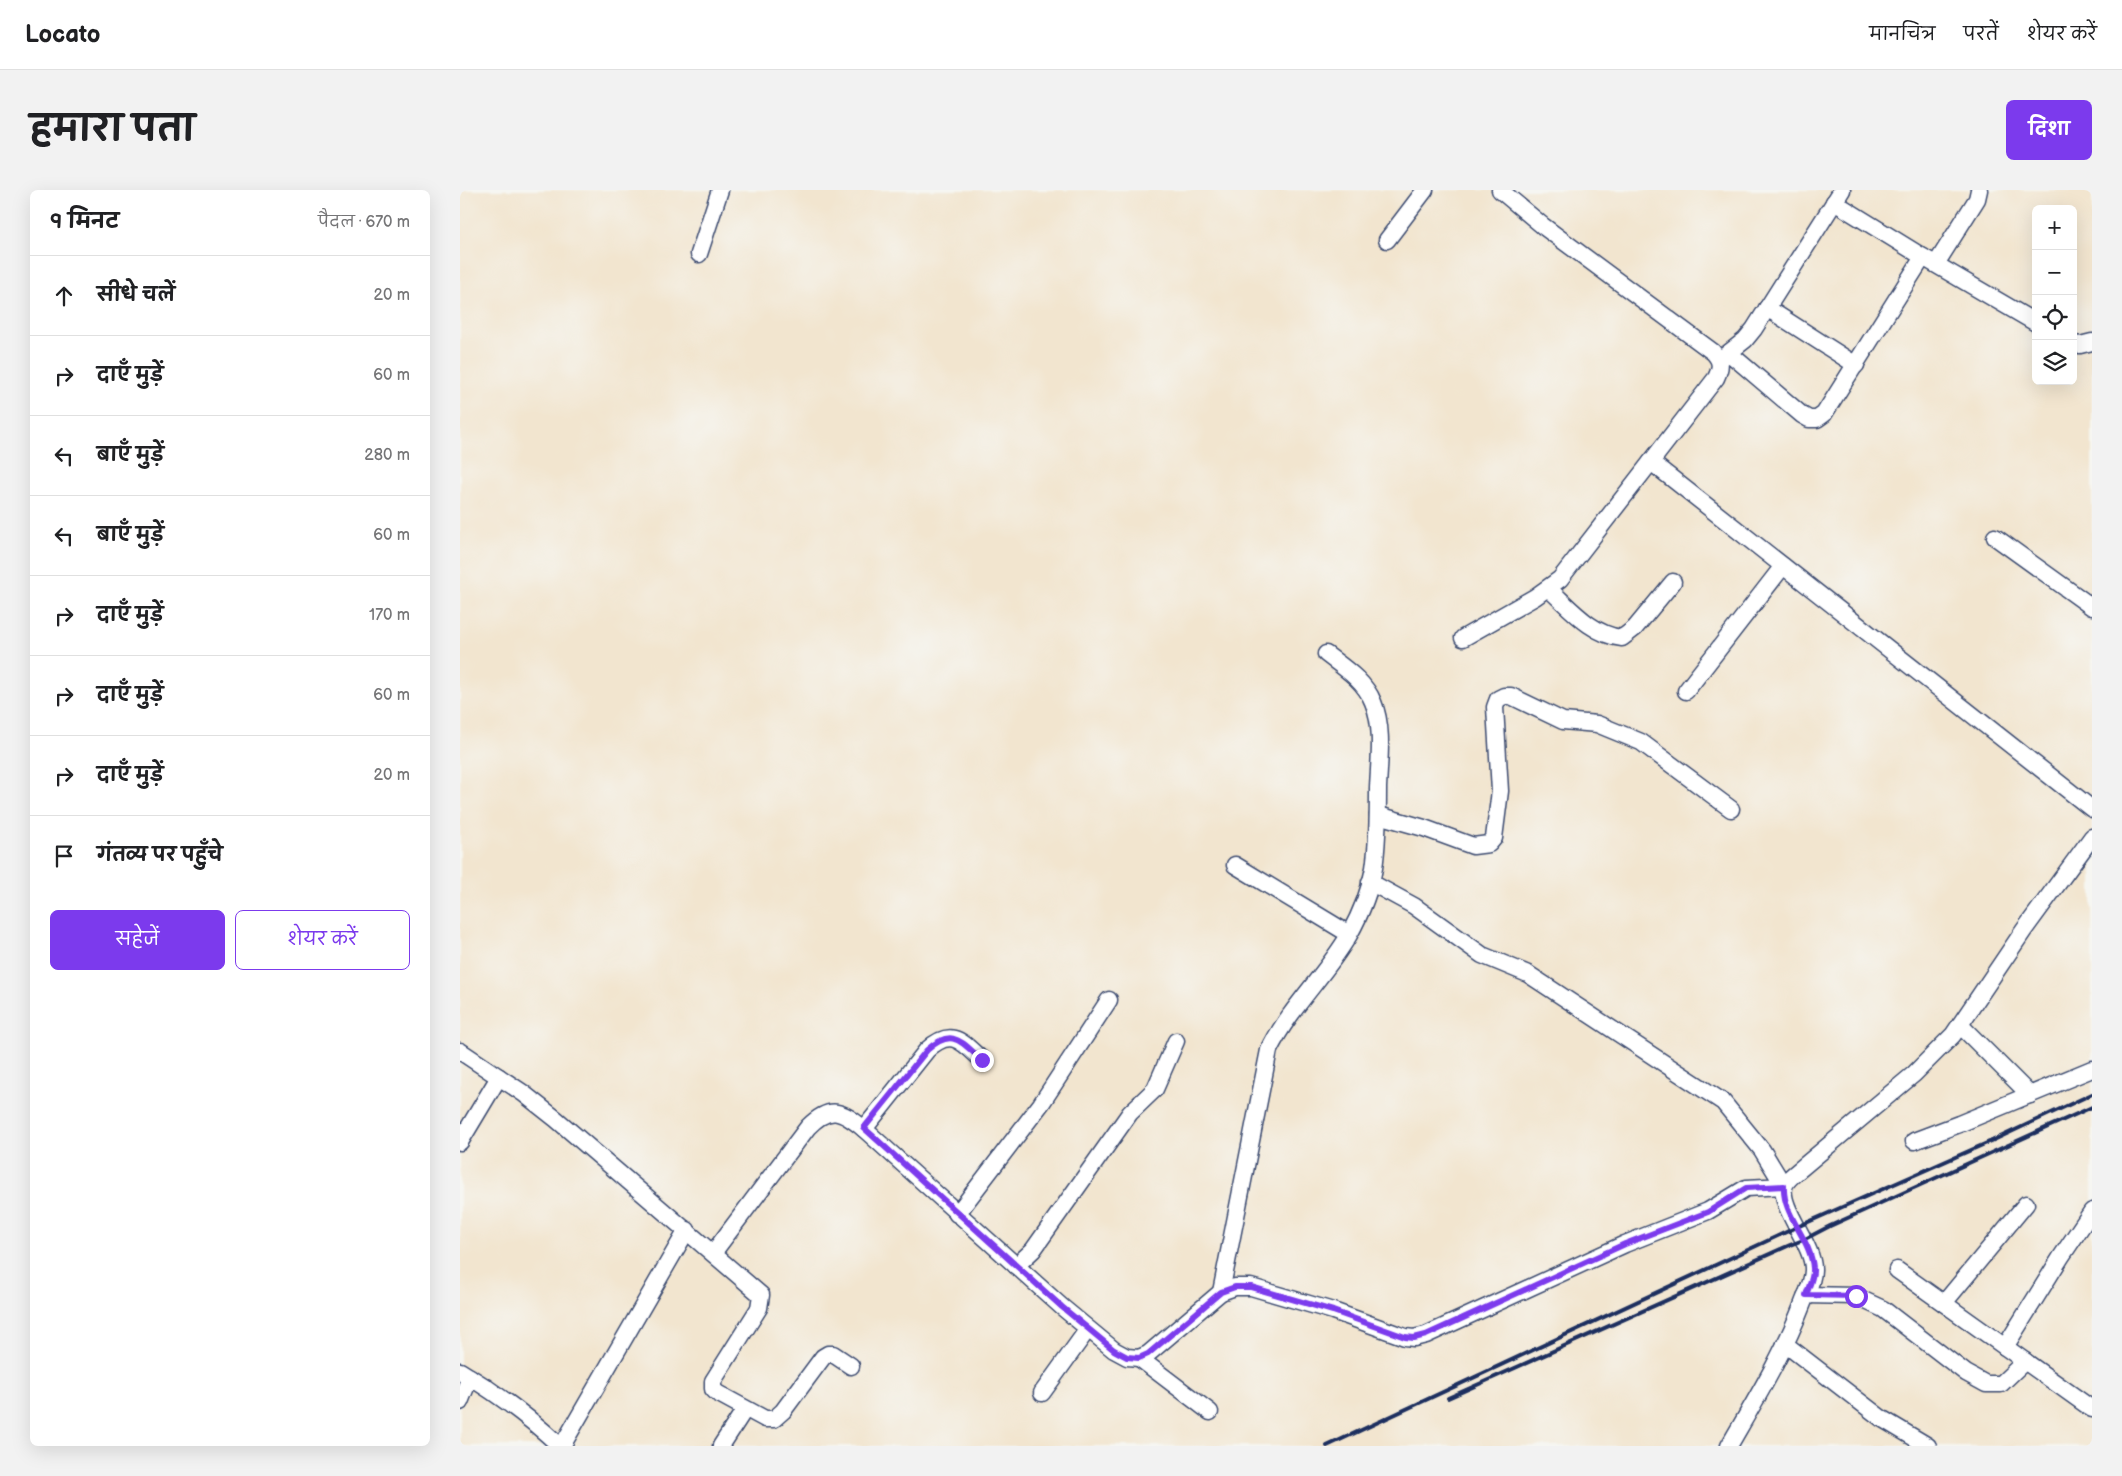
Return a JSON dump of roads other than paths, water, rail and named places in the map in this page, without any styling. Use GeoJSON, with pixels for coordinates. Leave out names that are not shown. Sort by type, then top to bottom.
{"type":"FeatureCollection","features":[{"type":"Feature","properties":{"kind":"street"},"geometry":{"type":"LineString","coordinates":[[699,254],[720,190]]}},
{"type":"Feature","properties":{"kind":"street"},"geometry":{"type":"LineString","coordinates":[[1387,240],[1425,190]]}},
{"type":"Feature","properties":{"kind":"street"},"geometry":{"type":"LineString","coordinates":[[1500,190],[1542,226],[1713,352],[1724,357],[1809,419],[1817,419],[1824,414],[1929,260],[1976,199],[1979,190]]}},
{"type":"Feature","properties":{"kind":"street"},"geometry":{"type":"LineString","coordinates":[[1463,638],[1549,589],[1560,579],[1716,378],[1724,357],[1745,340],[1838,196],[1929,260],[2032,321]]}},
{"type":"Feature","properties":{"kind":"street"},"geometry":{"type":"LineString","coordinates":[[1767,308],[1856,365]]}},
{"type":"Feature","properties":{"kind":"street"},"geometry":{"type":"LineString","coordinates":[[2077,345],[2092,342]]}},
{"type":"Feature","properties":{"kind":"street"},"geometry":{"type":"LineString","coordinates":[[1650,462],[2092,808]]}},
{"type":"Feature","properties":{"kind":"street"},"geometry":{"type":"LineString","coordinates":[[1995,537],[2058,585],[2092,607]]}},
{"type":"Feature","properties":{"kind":"street"},"geometry":{"type":"LineString","coordinates":[[1686,691],[1783,566]]}},
{"type":"Feature","properties":{"kind":"street"},"geometry":{"type":"LineString","coordinates":[[1549,589],[1590,626],[1614,637],[1622,638],[1635,628],[1673,582]]}},
{"type":"Feature","properties":{"kind":"street"},"geometry":{"type":"LineString","coordinates":[[1221,1292],[1269,1050],[1286,1020],[1338,953],[1349,934],[1374,868],[1378,815],[1379,746],[1376,711],[1373,700],[1360,682],[1326,654]]}},
{"type":"Feature","properties":{"kind":"street"},"geometry":{"type":"LineString","coordinates":[[1378,815],[1424,828],[1474,846],[1489,844],[1494,838],[1500,791],[1495,706],[1498,699],[1504,696],[1511,696],[1563,721],[1597,724],[1641,742],[1731,809]]}},
{"type":"Feature","properties":{"kind":"street"},"geometry":{"type":"LineString","coordinates":[[1139,1358],[1153,1350],[1221,1292],[1235,1287],[1251,1287],[1341,1314],[1405,1337],[1414,1338],[1439,1330],[1633,1241],[1708,1212],[1746,1188],[1784,1186],[1798,1171],[1936,1054],[1960,1025],[2024,930],[2092,837]]}},
{"type":"Feature","properties":{"kind":"street"},"geometry":{"type":"LineString","coordinates":[[1234,865],[1349,934]]}},
{"type":"Feature","properties":{"kind":"street"},"geometry":{"type":"LineString","coordinates":[[1370,882],[1414,906],[1482,955],[1528,974],[1723,1102],[1762,1150],[1784,1186],[1787,1204],[1811,1258],[1813,1269],[1806,1295],[1785,1344],[1729,1446]]}},
{"type":"Feature","properties":{"kind":"street"},"geometry":{"type":"LineString","coordinates":[[957,1214],[1040,1104],[1109,1000]]}},
{"type":"Feature","properties":{"kind":"street"},"geometry":{"type":"LineString","coordinates":[[1960,1025],[2030,1095]]}},
{"type":"Feature","properties":{"kind":"street"},"geometry":{"type":"LineString","coordinates":[[864,1128],[927,1050],[939,1040],[952,1038],[960,1041],[982,1060]]}},
{"type":"Feature","properties":{"kind":"street"},"geometry":{"type":"LineString","coordinates":[[1016,1266],[1033,1250],[1130,1113],[1155,1089],[1176,1041]]}},
{"type":"Feature","properties":{"kind":"street"},"geometry":{"type":"LineString","coordinates":[[460,1051],[556,1119],[758,1291],[762,1299],[759,1308],[712,1384],[713,1389],[717,1393],[765,1419],[774,1419],[783,1411],[823,1357],[833,1354],[851,1366]]}},
{"type":"Feature","properties":{"kind":"street"},"geometry":{"type":"LineString","coordinates":[[1914,1140],[2092,1069]]}},
{"type":"Feature","properties":{"kind":"street"},"geometry":{"type":"LineString","coordinates":[[460,1142],[499,1077]]}},
{"type":"Feature","properties":{"kind":"street"},"geometry":{"type":"LineString","coordinates":[[713,1253],[808,1127],[818,1117],[828,1112],[838,1112],[851,1118],[864,1128],[957,1214],[1114,1350],[1127,1357],[1139,1358],[1210,1412]]}},
{"type":"Feature","properties":{"kind":"street"},"geometry":{"type":"LineString","coordinates":[[1944,1304],[2026,1204]]}},
{"type":"Feature","properties":{"kind":"street"},"geometry":{"type":"LineString","coordinates":[[2005,1347],[2092,1211]]}},
{"type":"Feature","properties":{"kind":"street"},"geometry":{"type":"LineString","coordinates":[[460,1402],[465,1374],[525,1414],[561,1446],[687,1230]]}},
{"type":"Feature","properties":{"kind":"street"},"geometry":{"type":"LineString","coordinates":[[1897,1270],[2092,1409]]}},
{"type":"Feature","properties":{"kind":"street"},"geometry":{"type":"LineString","coordinates":[[1806,1295],[1856,1296],[1883,1309],[1966,1373],[1986,1384],[2001,1384],[2025,1361]]}},
{"type":"Feature","properties":{"kind":"street"},"geometry":{"type":"LineString","coordinates":[[1042,1393],[1088,1329]]}},
{"type":"Feature","properties":{"kind":"street"},"geometry":{"type":"LineString","coordinates":[[1785,1344],[1881,1418],[1928,1446]]}},
{"type":"Feature","properties":{"kind":"street"},"geometry":{"type":"LineString","coordinates":[[721,1446],[745,1409]]}},
{"type":"Feature","properties":{"kind":"railway"},"geometry":{"type":"LineString","coordinates":[[1327,1446],[1797,1227],[1996,1139],[2092,1094]]}},
{"type":"Feature","properties":{"kind":"railway"},"geometry":{"type":"LineString","coordinates":[[1448,1398],[1803,1240],[2092,1107]]}}]}
